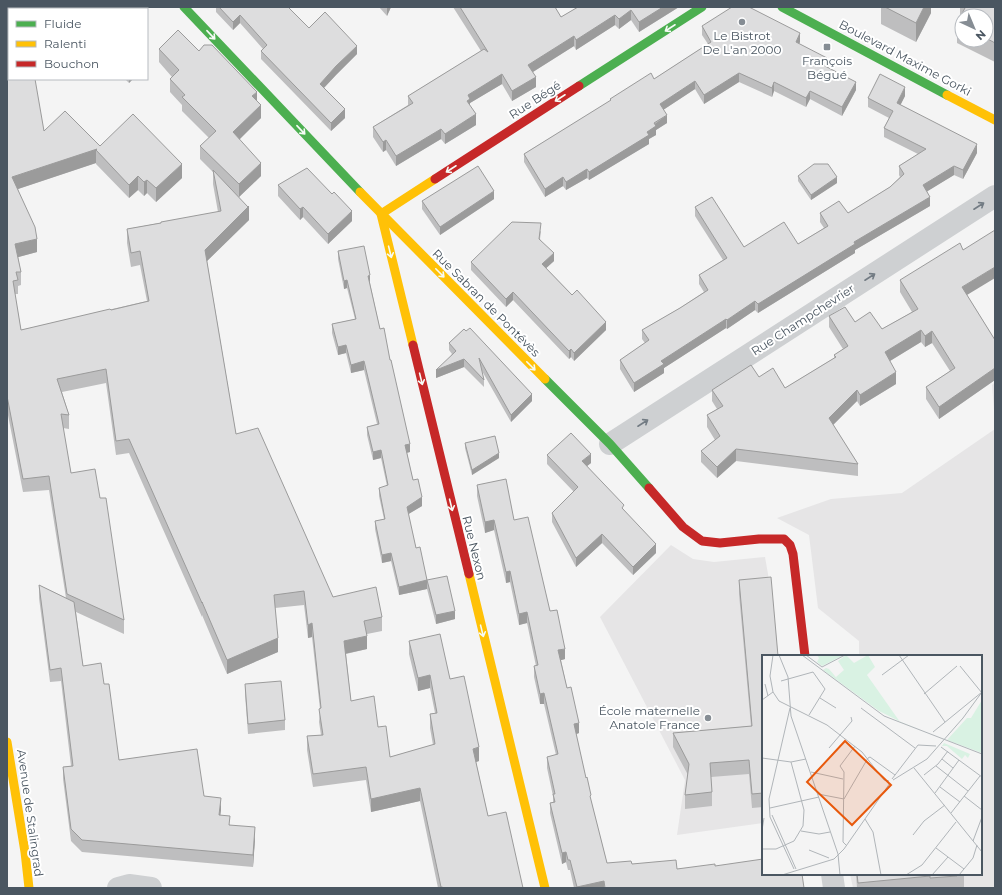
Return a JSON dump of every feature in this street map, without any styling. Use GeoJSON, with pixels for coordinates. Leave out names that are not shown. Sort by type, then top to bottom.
{"type":"FeatureCollection","features":[{"type":"Feature","properties":{"kind":"street","name":"Rue Sabran de Pontévès"},"geometry":{"type":"LineString","coordinates":[[184,7],[381,214],[610,444],[683,527],[702,541],[720,543],[759,539],[784,540],[790,545],[793,554],[805,655]]}},
{"type":"Feature","properties":{"kind":"street","name":"Rue Bégé"},"geometry":{"type":"LineString","coordinates":[[381,214],[702,7]]}},
{"type":"Feature","properties":{"kind":"street","name":"Boulevard Maxime Gorki"},"geometry":{"type":"LineString","coordinates":[[782,7],[995,120]]}},
{"type":"Feature","properties":{"kind":"street","name":"Rue Champchevrier"},"geometry":{"type":"LineString","coordinates":[[610,444],[995,196]]}},
{"type":"Feature","properties":{"kind":"street","name":"Rue Nexon"},"geometry":{"type":"LineString","coordinates":[[381,214],[545,888]]}},
{"type":"Feature","properties":{"kind":"street","name":"Avenue de Stalingrad"},"geometry":{"type":"LineString","coordinates":[[7,742],[25,852],[29,888]]}},
{"type":"Feature","properties":{"kind":"street"},"geometry":{"type":"LineString","coordinates":[[832,875],[834,888]]}},
{"type":"Feature","properties":{"kind":"street"},"geometry":{"type":"LineString","coordinates":[[118,888],[129,885],[151,888]]}},
{"type":"Feature","properties":{"kind":"shaded area"},"geometry":{"type":"Polygon","coordinates":[[[995,382],[995,423],[992,385],[995,382]]]}},
{"type":"Feature","properties":{"kind":"shaded area"},"geometry":{"type":"Polygon","coordinates":[[[995,429],[995,888],[853,888],[850,875],[982,875],[982,655],[858,655],[859,641],[818,608],[809,535],[777,518],[831,499],[902,493],[995,429]]]}},
{"type":"Feature","properties":{"kind":"shaded area","name":"École maternelle Anatole France"},"geometry":{"type":"Polygon","coordinates":[[[671,545],[693,559],[714,562],[765,557],[771,591],[762,655],[762,823],[677,835],[685,780],[600,617],[671,545]]]}},
{"type":"Feature","properties":{"kind":"building"},"geometry":{"type":"Polygon","coordinates":[[[7,7],[24,7],[8,8],[8,80],[35,80],[44,131],[65,111],[100,146],[133,114],[182,164],[156,188],[147,180],[144,182],[138,176],[129,185],[96,150],[97,149],[12,177],[35,227],[37,239],[15,244],[21,272],[16,272],[18,280],[13,281],[21,330],[149,301],[140,251],[131,253],[127,229],[221,211],[213,170],[248,207],[205,250],[236,434],[258,428],[333,597],[376,587],[382,617],[364,621],[367,636],[344,641],[351,701],[374,696],[378,727],[386,726],[390,757],[435,744],[430,714],[437,713],[430,675],[418,678],[409,641],[440,634],[450,679],[464,676],[479,747],[473,749],[488,816],[506,812],[523,888],[441,887],[420,788],[371,799],[366,767],[313,774],[307,736],[323,735],[319,709],[321,708],[312,623],[308,625],[304,591],[274,595],[278,638],[227,660],[129,439],[116,441],[106,369],[57,379],[69,415],[61,414],[71,473],[95,469],[100,498],[106,498],[124,620],[67,594],[49,476],[23,479],[7,396],[7,7]]]}},
{"type":"Feature","properties":{"kind":"building"},"geometry":{"type":"Polygon","coordinates":[[[219,7],[288,7],[309,28],[325,12],[357,46],[320,84],[345,109],[331,123],[261,51],[267,45],[240,15],[233,22],[219,7]]]}},
{"type":"Feature","properties":{"kind":"building"},"geometry":{"type":"Polygon","coordinates":[[[460,7],[555,7],[561,17],[578,7],[663,7],[639,22],[631,10],[619,19],[615,15],[576,40],[574,36],[528,65],[536,77],[512,91],[502,74],[468,95],[470,99],[467,101],[476,114],[445,134],[441,129],[396,156],[386,140],[383,142],[373,127],[413,103],[408,96],[484,49],[488,52],[460,7]]]}},
{"type":"Feature","properties":{"kind":"building"},"geometry":{"type":"Polygon","coordinates":[[[732,7],[749,7],[800,33],[796,42],[827,58],[823,65],[856,82],[842,107],[810,91],[806,98],[774,82],[772,88],[739,73],[704,95],[695,81],[660,104],[667,115],[654,123],[656,126],[647,132],[649,135],[589,172],[587,169],[566,182],[563,177],[545,189],[524,154],[611,100],[610,99],[651,73],[654,79],[711,42],[702,26],[732,7]]]}},
{"type":"Feature","properties":{"kind":"building"},"geometry":{"type":"Polygon","coordinates":[[[885,7],[924,7],[916,23],[885,7]]]}},
{"type":"Feature","properties":{"kind":"building"},"geometry":{"type":"Polygon","coordinates":[[[963,7],[995,7],[995,43],[994,8],[963,7]]]}},
{"type":"Feature","properties":{"kind":"building"},"geometry":{"type":"Polygon","coordinates":[[[178,30],[199,51],[204,45],[212,45],[257,92],[252,96],[261,105],[233,132],[261,163],[239,184],[200,146],[216,131],[182,97],[185,95],[170,79],[179,70],[159,49],[178,30]]]}},
{"type":"Feature","properties":{"kind":"building"},"geometry":{"type":"Polygon","coordinates":[[[880,74],[905,87],[897,103],[977,144],[963,170],[954,166],[923,185],[930,197],[854,242],[855,244],[758,304],[755,301],[727,320],[726,319],[661,361],[664,364],[634,383],[620,360],[649,340],[642,330],[708,290],[699,275],[727,258],[695,207],[712,197],[744,247],[784,222],[798,244],[828,226],[820,213],[839,201],[848,213],[890,187],[904,174],[899,166],[926,149],[884,128],[893,111],[868,98],[880,74]]]}},
{"type":"Feature","properties":{"kind":"building"},"geometry":{"type":"Polygon","coordinates":[[[814,164],[828,164],[837,177],[811,195],[798,176],[814,164]]]}},
{"type":"Feature","properties":{"kind":"building"},"geometry":{"type":"Polygon","coordinates":[[[478,166],[494,191],[440,227],[422,201],[478,166]]]}},
{"type":"Feature","properties":{"kind":"building"},"geometry":{"type":"Polygon","coordinates":[[[307,168],[332,194],[334,192],[352,211],[328,234],[303,207],[300,209],[278,185],[307,168]]]}},
{"type":"Feature","properties":{"kind":"building"},"geometry":{"type":"Polygon","coordinates":[[[512,222],[541,223],[539,239],[554,253],[542,264],[572,295],[577,290],[606,322],[574,353],[571,349],[569,351],[513,292],[506,299],[471,262],[512,222]]]}},
{"type":"Feature","properties":{"kind":"building"},"geometry":{"type":"Polygon","coordinates":[[[995,230],[995,267],[962,287],[995,340],[995,368],[939,407],[926,387],[955,368],[932,331],[925,336],[921,330],[885,352],[896,372],[860,395],[857,390],[829,418],[858,464],[736,449],[717,467],[701,451],[720,436],[707,415],[723,406],[712,390],[751,365],[759,377],[773,368],[785,388],[836,357],[834,355],[848,346],[829,316],[845,307],[855,322],[870,312],[882,329],[918,309],[900,280],[960,243],[963,250],[995,230]]]}},
{"type":"Feature","properties":{"kind":"building"},"geometry":{"type":"Polygon","coordinates":[[[364,246],[370,275],[368,276],[380,329],[384,328],[410,444],[405,445],[413,480],[418,479],[422,497],[407,507],[416,548],[420,547],[427,580],[399,587],[391,553],[382,555],[375,521],[385,519],[379,488],[388,485],[381,450],[373,452],[367,427],[379,424],[364,361],[351,365],[346,345],[338,347],[332,324],[356,319],[347,280],[344,281],[338,251],[364,246]]]}},
{"type":"Feature","properties":{"kind":"building"},"geometry":{"type":"Polygon","coordinates":[[[470,328],[532,394],[511,415],[479,358],[484,380],[464,359],[436,370],[456,351],[449,343],[464,329],[466,331],[470,328]]]}},
{"type":"Feature","properties":{"kind":"building"},"geometry":{"type":"Polygon","coordinates":[[[571,433],[591,454],[582,461],[624,505],[622,508],[656,544],[633,567],[602,534],[576,558],[552,513],[578,487],[547,455],[571,433]]]}},
{"type":"Feature","properties":{"kind":"building"},"geometry":{"type":"Polygon","coordinates":[[[495,436],[499,453],[472,470],[465,443],[495,436]]]}},
{"type":"Feature","properties":{"kind":"building"},"geometry":{"type":"Polygon","coordinates":[[[506,479],[514,520],[528,517],[550,611],[557,610],[565,649],[558,650],[567,688],[571,687],[579,723],[574,724],[607,863],[631,861],[632,864],[676,860],[677,869],[715,864],[715,866],[762,859],[762,875],[802,875],[804,888],[605,888],[604,881],[577,887],[570,860],[568,860],[566,852],[562,853],[550,803],[555,802],[553,794],[555,794],[547,757],[558,754],[544,693],[540,694],[534,666],[538,665],[527,612],[519,614],[510,571],[506,572],[494,520],[485,522],[477,485],[506,479]]]}},
{"type":"Feature","properties":{"kind":"building"},"geometry":{"type":"Polygon","coordinates":[[[447,576],[455,611],[436,615],[427,580],[447,576]]]}},
{"type":"Feature","properties":{"kind":"building"},"geometry":{"type":"Polygon","coordinates":[[[771,577],[778,655],[762,655],[762,793],[752,794],[749,760],[710,763],[712,792],[685,795],[689,764],[673,733],[752,726],[739,580],[771,577]]]}},
{"type":"Feature","properties":{"kind":"building"},"geometry":{"type":"Polygon","coordinates":[[[39,585],[74,602],[83,666],[101,663],[104,684],[109,684],[119,760],[197,749],[204,796],[221,798],[219,815],[230,816],[229,825],[255,827],[253,855],[82,840],[71,829],[63,767],[73,766],[61,668],[50,670],[39,585]]]}},
{"type":"Feature","properties":{"kind":"building"},"geometry":{"type":"Polygon","coordinates":[[[281,681],[285,720],[248,724],[245,684],[281,681]]]}},
{"type":"Feature","properties":{"kind":"building"},"geometry":{"type":"Polygon","coordinates":[[[857,875],[957,875],[930,878],[930,876],[858,883],[857,875]]]}},
{"type":"Feature","properties":{"kind":"traffic: fast"},"geometry":{"type":"LineString","coordinates":[[184,7],[360,192]]}},
{"type":"Feature","properties":{"kind":"traffic: fast"},"geometry":{"type":"LineString","coordinates":[[579,86],[702,7]]}},
{"type":"Feature","properties":{"kind":"traffic: fast"},"geometry":{"type":"LineString","coordinates":[[782,7],[947,95]]}},
{"type":"Feature","properties":{"kind":"traffic: fast"},"geometry":{"type":"LineString","coordinates":[[545,379],[610,444],[649,488]]}},
{"type":"Feature","properties":{"kind":"traffic: slow"},"geometry":{"type":"LineString","coordinates":[[947,95],[995,120]]}},
{"type":"Feature","properties":{"kind":"traffic: slow"},"geometry":{"type":"LineString","coordinates":[[413,345],[381,214],[435,179]]}},
{"type":"Feature","properties":{"kind":"traffic: slow"},"geometry":{"type":"LineString","coordinates":[[360,192],[545,379]]}},
{"type":"Feature","properties":{"kind":"traffic: slow"},"geometry":{"type":"LineString","coordinates":[[469,574],[545,888]]}},
{"type":"Feature","properties":{"kind":"traffic: slow"},"geometry":{"type":"LineString","coordinates":[[7,742],[25,852],[29,888]]}},
{"type":"Feature","properties":{"kind":"traffic: jam"},"geometry":{"type":"LineString","coordinates":[[435,179],[579,86]]}},
{"type":"Feature","properties":{"kind":"traffic: jam"},"geometry":{"type":"LineString","coordinates":[[413,345],[469,574]]}},
{"type":"Feature","properties":{"kind":"traffic: jam"},"geometry":{"type":"LineString","coordinates":[[649,488],[683,527],[702,541],[720,543],[759,539],[784,539],[790,545],[793,554],[805,655]]}},
{"type":"Feature","properties":{"kind":"place","name":"Le Bistrot De L'an 2000"},"geometry":{"type":"Point","coordinates":[742,22]}},
{"type":"Feature","properties":{"kind":"place","name":"François Bégué"},"geometry":{"type":"Point","coordinates":[827,47]}},
{"type":"Feature","properties":{"kind":"place","name":"École maternelle Anatole France"},"geometry":{"type":"Point","coordinates":[708,718]}}]}
